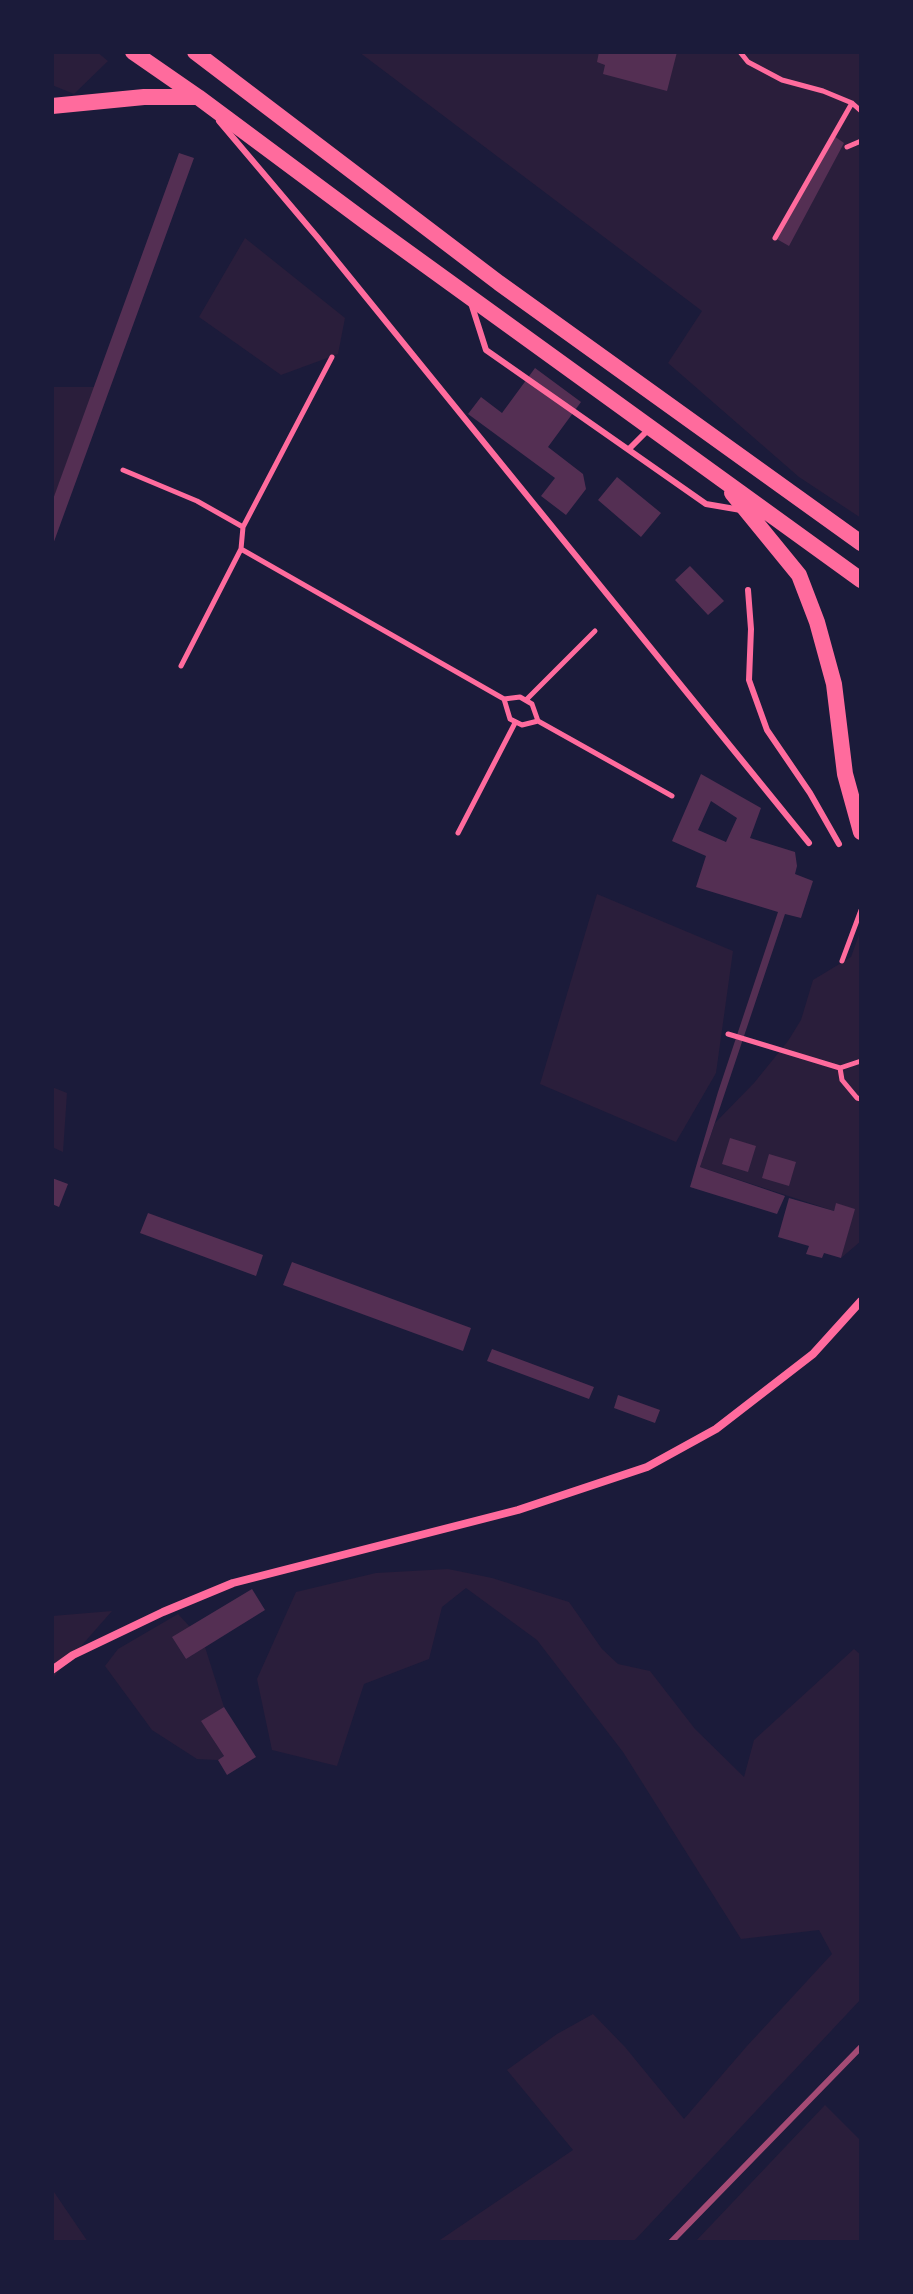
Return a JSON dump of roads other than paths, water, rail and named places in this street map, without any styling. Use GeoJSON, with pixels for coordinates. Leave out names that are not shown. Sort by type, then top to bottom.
{"type":"FeatureCollection","features":[{"type":"Feature","properties":{"kind":"main road"},"geometry":{"type":"LineString","coordinates":[[133,52],[861,580]]}},
{"type":"Feature","properties":{"kind":"main road"},"geometry":{"type":"LineString","coordinates":[[195,52],[499,283],[861,543]]}},
{"type":"Feature","properties":{"kind":"main road"},"geometry":{"type":"LineString","coordinates":[[52,106],[144,97],[198,97]]}},
{"type":"Feature","properties":{"kind":"main road"},"geometry":{"type":"LineString","coordinates":[[718,476],[799,575],[817,622],[834,684],[845,774],[861,832]]}},
{"type":"Feature","properties":{"kind":"street"},"geometry":{"type":"LineString","coordinates":[[52,1670],[73,1655],[233,1583],[518,1510],[647,1467],[716,1429],[813,1354],[861,1301]]}},
{"type":"Feature","properties":{"kind":"lane"},"geometry":{"type":"LineString","coordinates":[[198,97],[328,250],[809,843]]}},
{"type":"Feature","properties":{"kind":"lane"},"geometry":{"type":"LineString","coordinates":[[469,296],[486,350],[706,504],[746,511]]}},
{"type":"Feature","properties":{"kind":"lane"},"geometry":{"type":"LineString","coordinates":[[629,449],[651,427]]}},
{"type":"Feature","properties":{"kind":"lane"},"geometry":{"type":"LineString","coordinates":[[748,590],[751,629],[749,680],[767,730],[810,793],[839,844]]}},
{"type":"Feature","properties":{"kind":"railway"},"geometry":{"type":"LineString","coordinates":[[671,2242],[861,2047]]}}]}
